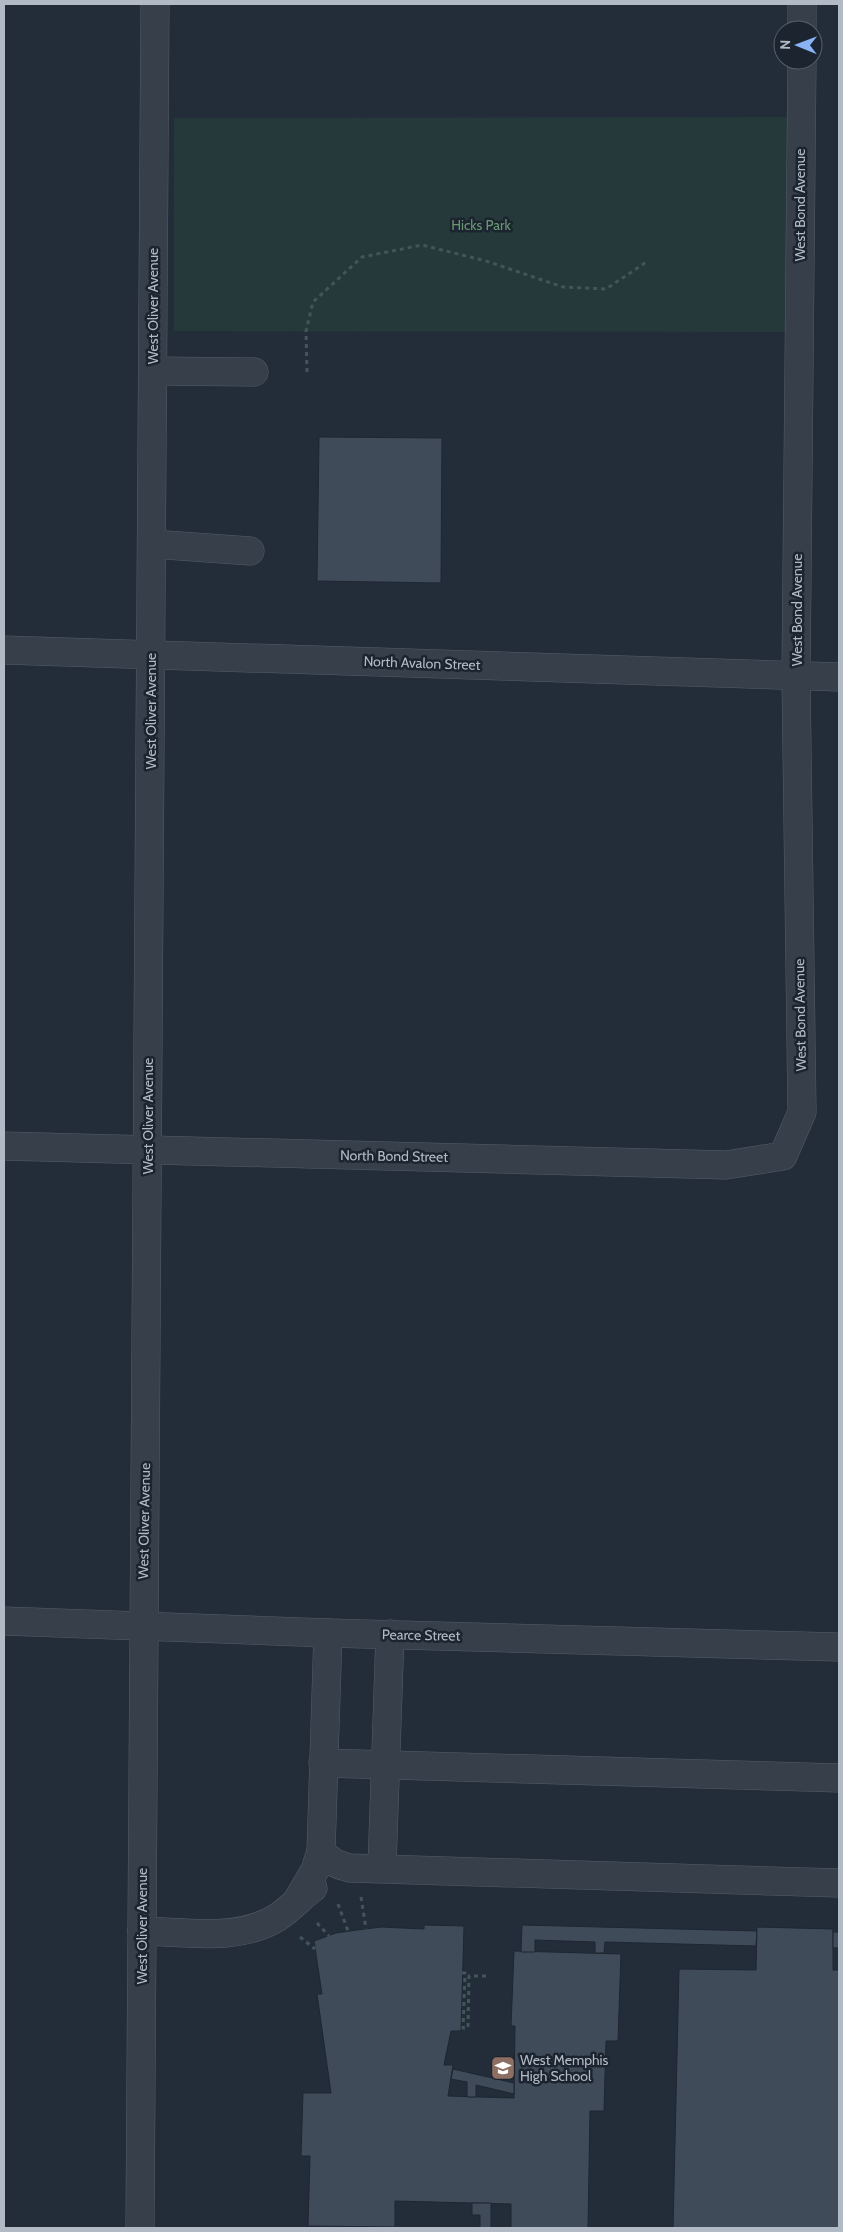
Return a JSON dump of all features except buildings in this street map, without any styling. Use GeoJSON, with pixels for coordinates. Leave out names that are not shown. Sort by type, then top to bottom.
{"type":"FeatureCollection","features":[{"type":"Feature","properties":{"kind":"street","name":"West Oliver Avenue"},"geometry":{"type":"LineString","coordinates":[[140,2228],[155,4]]}},
{"type":"Feature","properties":{"kind":"street"},"geometry":{"type":"LineString","coordinates":[[802,4],[802,20]]}},
{"type":"Feature","properties":{"kind":"street","name":"West Bond Avenue"},"geometry":{"type":"LineString","coordinates":[[783,1156],[802,1112],[796,676],[802,70]]}},
{"type":"Feature","properties":{"kind":"street"},"geometry":{"type":"LineString","coordinates":[[153,371],[254,372]]}},
{"type":"Feature","properties":{"kind":"street"},"geometry":{"type":"LineString","coordinates":[[152,544],[250,551]]}},
{"type":"Feature","properties":{"kind":"street","name":"North Avalon Street"},"geometry":{"type":"LineString","coordinates":[[4,650],[839,677]]}},
{"type":"Feature","properties":{"kind":"street","name":"North Bond Street"},"geometry":{"type":"LineString","coordinates":[[4,1146],[726,1165],[783,1156]]}},
{"type":"Feature","properties":{"kind":"street","name":"Pearce Street"},"geometry":{"type":"LineString","coordinates":[[4,1622],[839,1647]]}},
{"type":"Feature","properties":{"kind":"street"},"geometry":{"type":"LineString","coordinates":[[305,1908],[321,1851],[328,1633]]}},
{"type":"Feature","properties":{"kind":"street"},"geometry":{"type":"LineString","coordinates":[[382,1868],[387,1766],[390,1634]]}},
{"type":"Feature","properties":{"kind":"street"},"geometry":{"type":"LineString","coordinates":[[324,1763],[839,1778]]}},
{"type":"Feature","properties":{"kind":"street"},"geometry":{"type":"LineString","coordinates":[[321,1851],[328,1860],[350,1868],[839,1883]]}},
{"type":"Feature","properties":{"kind":"street"},"geometry":{"type":"LineString","coordinates":[[142,1931],[232,1933],[256,1928],[278,1917],[305,1908],[320,1883],[350,1868]]}},
{"type":"Feature","properties":{"kind":"path"},"geometry":{"type":"LineString","coordinates":[[307,372],[306,331],[313,302],[362,257],[422,245],[486,261],[563,287],[606,289],[648,261]]}},
{"type":"Feature","properties":{"kind":"path"},"geometry":{"type":"LineString","coordinates":[[361,1896],[366,1929]]}},
{"type":"Feature","properties":{"kind":"path"},"geometry":{"type":"LineString","coordinates":[[338,1903],[348,1931]]}},
{"type":"Feature","properties":{"kind":"path"},"geometry":{"type":"LineString","coordinates":[[305,1908],[329,1936]]}},
{"type":"Feature","properties":{"kind":"path"},"geometry":{"type":"LineString","coordinates":[[292,1932],[315,1949]]}},
{"type":"Feature","properties":{"kind":"path"},"geometry":{"type":"LineString","coordinates":[[462,1973],[465,1973],[463,2028],[468,2028],[469,1976],[486,1976]]}},
{"type":"Feature","properties":{"kind":"green space","name":"Hicks Park"},"geometry":{"type":"Polygon","coordinates":[[[787,117],[788,332],[174,331],[174,118],[787,117]]]}},
{"type":"Feature","properties":{"kind":"place","name":"West Memphis High School"},"geometry":{"type":"Point","coordinates":[503,2068]}}]}
